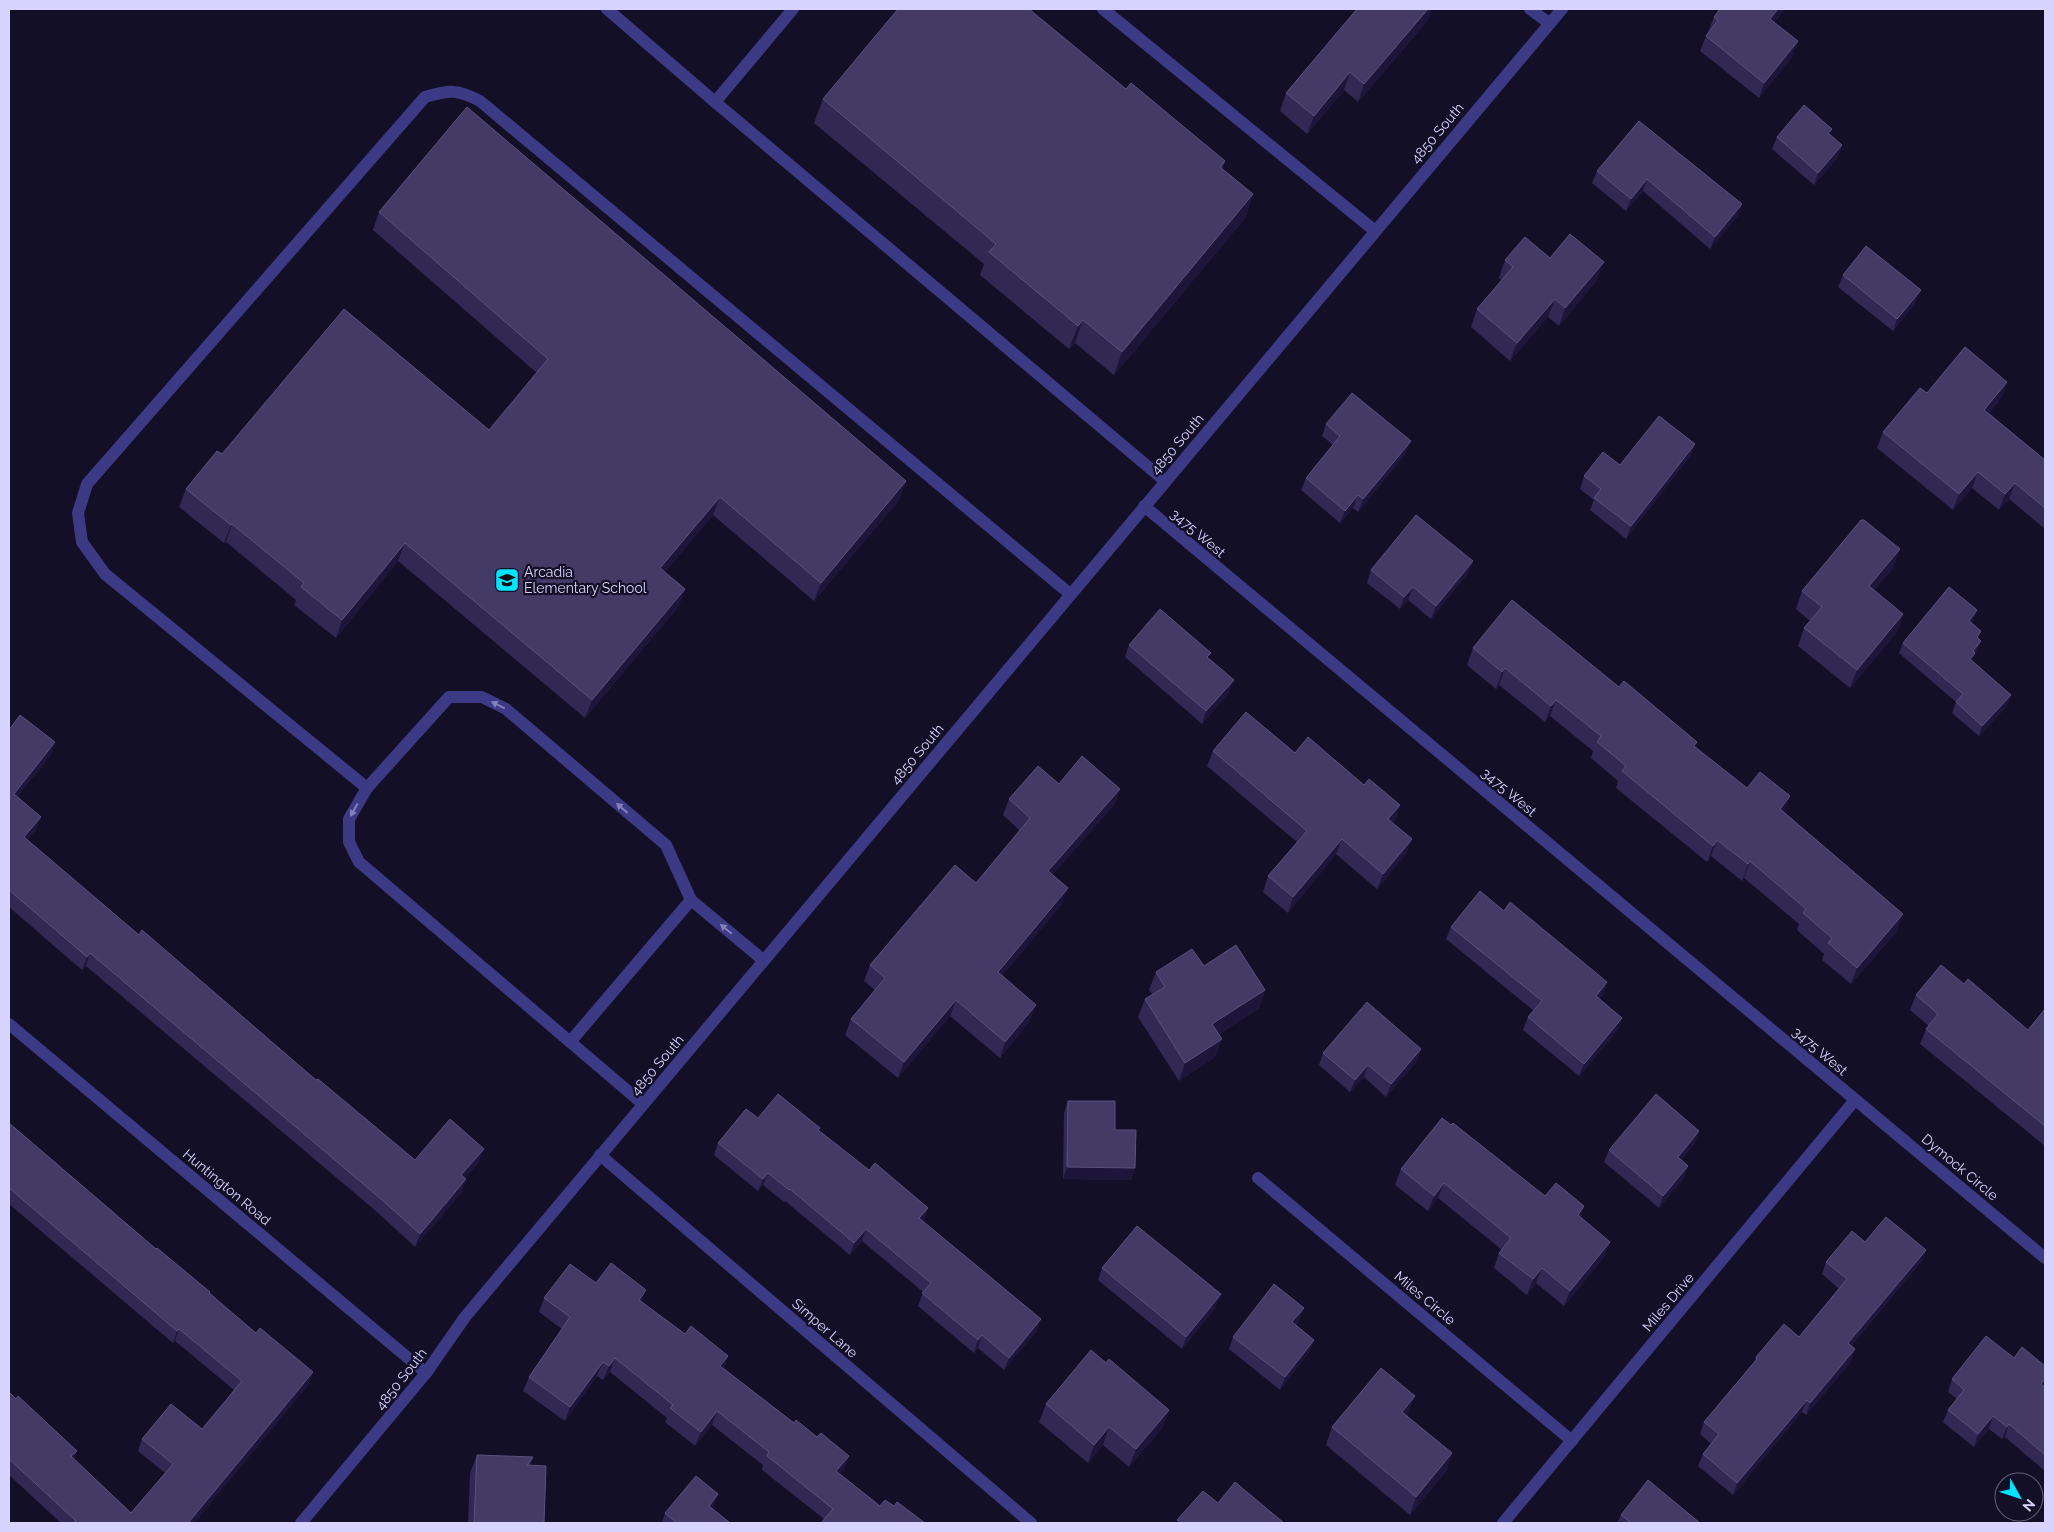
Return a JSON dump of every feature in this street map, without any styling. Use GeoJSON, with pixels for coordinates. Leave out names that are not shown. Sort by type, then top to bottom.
{"type":"FeatureCollection","features":[{"type":"Feature","properties":{"kind":"street"},"geometry":{"type":"LineString","coordinates":[[607,9],[1165,481]]}},
{"type":"Feature","properties":{"kind":"street"},"geometry":{"type":"LineString","coordinates":[[715,102],[793,9]]}},
{"type":"Feature","properties":{"kind":"street"},"geometry":{"type":"LineString","coordinates":[[1103,9],[1375,231]]}},
{"type":"Feature","properties":{"kind":"street"},"geometry":{"type":"LineString","coordinates":[[1530,9],[1549,23]]}},
{"type":"Feature","properties":{"kind":"street","name":"4850 South"},"geometry":{"type":"LineString","coordinates":[[301,1523],[426,1373],[465,1317],[1562,9]]}},
{"type":"Feature","properties":{"kind":"street"},"geometry":{"type":"LineString","coordinates":[[367,788],[105,574],[82,542],[78,513],[87,484],[425,97],[434,94],[462,92],[480,101],[1070,594]]}},
{"type":"Feature","properties":{"kind":"street","name":"3475 West"},"geometry":{"type":"LineString","coordinates":[[1144,506],[1855,1100]]}},
{"type":"Feature","properties":{"kind":"street"},"geometry":{"type":"LineString","coordinates":[[643,1104],[359,862],[349,842],[349,819],[367,788],[449,698],[482,697],[506,709],[666,845],[691,900],[763,960]]}},
{"type":"Feature","properties":{"kind":"street"},"geometry":{"type":"LineString","coordinates":[[570,1042],[691,900]]}},
{"type":"Feature","properties":{"kind":"street","name":"Huntington Road"},"geometry":{"type":"LineString","coordinates":[[9,1024],[426,1373]]}},
{"type":"Feature","properties":{"kind":"street","name":"Dymock Circle"},"geometry":{"type":"LineString","coordinates":[[1855,1100],[2045,1258]]}},
{"type":"Feature","properties":{"kind":"street","name":"Miles Drive"},"geometry":{"type":"LineString","coordinates":[[1503,1523],[1855,1100]]}},
{"type":"Feature","properties":{"kind":"street","name":"Simper Lane"},"geometry":{"type":"LineString","coordinates":[[600,1156],[1031,1523]]}},
{"type":"Feature","properties":{"kind":"street","name":"Miles Circle"},"geometry":{"type":"LineString","coordinates":[[1258,1178],[1572,1441]]}},
{"type":"Feature","properties":{"kind":"building"},"geometry":{"type":"Polygon","coordinates":[[[898,9],[1029,9],[1126,89],[1131,83],[1225,161],[1220,167],[1253,194],[1122,352],[1083,320],[1078,326],[989,252],[996,244],[823,99],[898,9]]]}},
{"type":"Feature","properties":{"kind":"building"},"geometry":{"type":"Polygon","coordinates":[[[1357,9],[1428,9],[1364,84],[1350,72],[1314,116],[1286,93],[1357,9]]]}},
{"type":"Feature","properties":{"kind":"building"},"geometry":{"type":"Polygon","coordinates":[[[1720,9],[1778,9],[1770,19],[1798,41],[1764,83],[1706,36],[1718,20],[1714,17],[1720,9]]]}},
{"type":"Feature","properties":{"kind":"building"},"geometry":{"type":"Polygon","coordinates":[[[1804,105],[1832,129],[1828,133],[1842,145],[1818,173],[1777,137],[1804,105]]]}},
{"type":"Feature","properties":{"kind":"building","name":"Arcadia Elementary School"},"geometry":{"type":"Polygon","coordinates":[[[467,107],[906,481],[821,583],[720,497],[660,568],[685,589],[592,700],[405,543],[342,620],[301,587],[304,583],[186,489],[217,451],[222,454],[344,309],[489,430],[548,359],[379,212],[467,107]]]}},
{"type":"Feature","properties":{"kind":"building"},"geometry":{"type":"Polygon","coordinates":[[[1639,121],[1742,204],[1715,237],[1647,179],[1631,199],[1597,171],[1639,121]]]}},
{"type":"Feature","properties":{"kind":"building"},"geometry":{"type":"Polygon","coordinates":[[[1570,234],[1604,262],[1565,308],[1555,299],[1517,343],[1477,309],[1513,267],[1505,260],[1525,237],[1550,258],[1570,234]]]}},
{"type":"Feature","properties":{"kind":"building"},"geometry":{"type":"Polygon","coordinates":[[[1866,246],[1921,290],[1897,319],[1843,275],[1866,246]]]}},
{"type":"Feature","properties":{"kind":"building"},"geometry":{"type":"Polygon","coordinates":[[[1965,347],[2007,382],[1984,410],[2045,460],[2045,508],[2015,483],[2005,494],[1978,472],[1959,494],[1883,432],[1920,388],[1927,393],[1965,347]]]}},
{"type":"Feature","properties":{"kind":"building"},"geometry":{"type":"Polygon","coordinates":[[[1352,393],[1411,441],[1363,499],[1358,495],[1345,511],[1306,478],[1340,436],[1326,424],[1352,393]]]}},
{"type":"Feature","properties":{"kind":"building"},"geometry":{"type":"Polygon","coordinates":[[[1659,416],[1695,444],[1631,526],[1594,498],[1601,489],[1584,476],[1603,452],[1620,465],[1659,416]]]}},
{"type":"Feature","properties":{"kind":"building"},"geometry":{"type":"Polygon","coordinates":[[[1416,515],[1473,561],[1436,606],[1413,587],[1404,597],[1371,570],[1416,515]]]}},
{"type":"Feature","properties":{"kind":"building"},"geometry":{"type":"Polygon","coordinates":[[[1861,520],[1864,520],[1900,549],[1869,586],[1903,614],[1857,670],[1804,628],[1822,607],[1802,591],[1861,520]]]}},
{"type":"Feature","properties":{"kind":"building"},"geometry":{"type":"Polygon","coordinates":[[[1949,587],[1977,610],[1969,621],[1981,631],[1977,637],[1981,641],[1973,651],[1975,653],[1970,659],[2011,695],[1982,726],[1956,702],[1963,694],[1903,643],[1949,587]]]}},
{"type":"Feature","properties":{"kind":"building"},"geometry":{"type":"Polygon","coordinates":[[[1512,600],[1619,687],[1624,681],[1697,742],[1694,746],[1747,788],[1760,772],[1790,796],[1780,809],[1903,914],[1857,968],[1828,943],[1832,938],[1803,913],[1806,909],[1750,861],[1748,864],[1717,840],[1713,846],[1622,771],[1626,766],[1597,742],[1601,736],[1556,700],[1551,706],[1505,668],[1502,672],[1473,648],[1512,600]]]}},
{"type":"Feature","properties":{"kind":"building"},"geometry":{"type":"Polygon","coordinates":[[[1160,609],[1211,653],[1207,657],[1234,680],[1206,711],[1129,645],[1160,609]]]}},
{"type":"Feature","properties":{"kind":"building"},"geometry":{"type":"Polygon","coordinates":[[[1246,712],[1295,753],[1308,737],[1364,785],[1369,779],[1400,805],[1388,819],[1412,839],[1383,874],[1342,839],[1293,897],[1268,876],[1307,831],[1213,751],[1246,712]]]}},
{"type":"Feature","properties":{"kind":"building"},"geometry":{"type":"Polygon","coordinates":[[[20,715],[55,742],[14,794],[41,817],[24,837],[139,935],[142,930],[316,1080],[318,1079],[415,1160],[450,1119],[484,1149],[461,1175],[466,1179],[420,1234],[90,953],[87,957],[9,890],[9,730],[20,715]]]}},
{"type":"Feature","properties":{"kind":"building"},"geometry":{"type":"Polygon","coordinates":[[[1082,756],[1120,789],[1048,871],[1068,888],[998,972],[1036,1005],[1005,1042],[956,1000],[904,1062],[851,1019],[885,978],[870,965],[955,865],[976,883],[1030,818],[1009,799],[1038,766],[1059,784],[1082,756]]]}},
{"type":"Feature","properties":{"kind":"building"},"geometry":{"type":"Polygon","coordinates":[[[1480,891],[1504,911],[1510,902],[1607,982],[1596,996],[1622,1018],[1584,1064],[1528,1017],[1542,1001],[1451,927],[1480,891]]]}},
{"type":"Feature","properties":{"kind":"building"},"geometry":{"type":"Polygon","coordinates":[[[1236,945],[1265,990],[1212,1024],[1222,1039],[1185,1063],[1145,999],[1165,987],[1156,972],[1192,949],[1204,966],[1236,945]]]}},
{"type":"Feature","properties":{"kind":"building"},"geometry":{"type":"Polygon","coordinates":[[[1941,965],[1964,984],[1968,979],[2028,1030],[2045,1009],[2045,1126],[1926,1029],[1938,1014],[1916,995],[1941,965]]]}},
{"type":"Feature","properties":{"kind":"building"},"geometry":{"type":"Polygon","coordinates":[[[1367,1002],[1421,1049],[1391,1084],[1368,1065],[1355,1080],[1323,1053],[1367,1002]]]}},
{"type":"Feature","properties":{"kind":"building"},"geometry":{"type":"Polygon","coordinates":[[[778,1094],[820,1128],[818,1130],[869,1170],[875,1163],[928,1208],[919,1218],[1041,1319],[1009,1358],[982,1335],[978,1340],[922,1293],[931,1283],[866,1229],[854,1243],[790,1189],[768,1173],[763,1179],[718,1143],[746,1109],[758,1118],[778,1094]]]}},
{"type":"Feature","properties":{"kind":"building"},"geometry":{"type":"Polygon","coordinates":[[[1656,1094],[1699,1131],[1678,1157],[1688,1166],[1663,1196],[1609,1150],[1656,1094]]]}},
{"type":"Feature","properties":{"kind":"building"},"geometry":{"type":"Polygon","coordinates":[[[1068,1101],[1115,1101],[1115,1130],[1136,1130],[1135,1168],[1067,1167],[1068,1101]]]}},
{"type":"Feature","properties":{"kind":"building"},"geometry":{"type":"Polygon","coordinates":[[[1442,1118],[1451,1125],[1453,1123],[1545,1196],[1556,1183],[1584,1206],[1578,1215],[1610,1242],[1570,1291],[1542,1268],[1533,1279],[1499,1253],[1511,1238],[1444,1183],[1434,1196],[1401,1169],[1442,1118]]]}},
{"type":"Feature","properties":{"kind":"building"},"geometry":{"type":"Polygon","coordinates":[[[9,1123],[256,1333],[260,1328],[313,1372],[188,1523],[73,1523],[76,1521],[9,1459],[9,1392],[16,1399],[18,1396],[77,1451],[71,1456],[131,1513],[173,1464],[142,1439],[171,1404],[202,1429],[242,1381],[179,1329],[177,1331],[9,1188],[9,1123]]]}},
{"type":"Feature","properties":{"kind":"building"},"geometry":{"type":"Polygon","coordinates":[[[1886,1217],[1926,1250],[1848,1343],[1855,1349],[1810,1403],[1807,1400],[1737,1483],[1703,1454],[1719,1434],[1704,1422],[1784,1324],[1799,1337],[1847,1279],[1826,1262],[1852,1231],[1865,1242],[1886,1217]]]}},
{"type":"Feature","properties":{"kind":"building"},"geometry":{"type":"Polygon","coordinates":[[[1137,1226],[1221,1294],[1186,1337],[1102,1268],[1137,1226]]]}},
{"type":"Feature","properties":{"kind":"building"},"geometry":{"type":"Polygon","coordinates":[[[611,1263],[646,1290],[639,1300],[685,1334],[691,1326],[728,1356],[720,1366],[794,1423],[796,1420],[817,1437],[821,1433],[849,1456],[836,1471],[880,1506],[885,1500],[894,1506],[897,1502],[925,1523],[821,1523],[833,1509],[767,1456],[769,1452],[717,1411],[701,1432],[670,1408],[673,1405],[615,1358],[609,1366],[603,1362],[570,1407],[529,1377],[570,1317],[544,1298],[570,1264],[596,1283],[611,1263]]]}},
{"type":"Feature","properties":{"kind":"building"},"geometry":{"type":"Polygon","coordinates":[[[1274,1284],[1304,1308],[1292,1322],[1314,1340],[1285,1377],[1233,1337],[1274,1284]]]}},
{"type":"Feature","properties":{"kind":"building"},"geometry":{"type":"Polygon","coordinates":[[[1986,1336],[2014,1358],[2022,1347],[2045,1366],[2045,1379],[2041,1384],[2045,1387],[2045,1455],[2009,1424],[2007,1427],[1993,1416],[1978,1434],[1948,1410],[1964,1390],[1952,1379],[1986,1336]]]}},
{"type":"Feature","properties":{"kind":"building"},"geometry":{"type":"Polygon","coordinates":[[[1091,1350],[1106,1363],[1109,1359],[1169,1410],[1136,1449],[1109,1427],[1094,1445],[1046,1404],[1091,1350]]]}},
{"type":"Feature","properties":{"kind":"building"},"geometry":{"type":"Polygon","coordinates":[[[1381,1368],[1415,1396],[1402,1412],[1452,1453],[1416,1497],[1332,1427],[1381,1368]]]}},
{"type":"Feature","properties":{"kind":"building"},"geometry":{"type":"Polygon","coordinates":[[[477,1455],[533,1457],[527,1465],[546,1466],[544,1523],[474,1523],[477,1455]]]}},
{"type":"Feature","properties":{"kind":"building"},"geometry":{"type":"Polygon","coordinates":[[[696,1476],[718,1494],[709,1506],[728,1523],[677,1523],[665,1513],[696,1476]]]}},
{"type":"Feature","properties":{"kind":"building"},"geometry":{"type":"Polygon","coordinates":[[[1648,1480],[1700,1523],[1631,1523],[1621,1515],[1648,1480]]]}},
{"type":"Feature","properties":{"kind":"building"},"geometry":{"type":"Polygon","coordinates":[[[1235,1482],[1284,1523],[1181,1523],[1177,1520],[1203,1491],[1218,1503],[1235,1482]]]}},
{"type":"Feature","properties":{"kind":"place","name":"Arcadia Elementary School"},"geometry":{"type":"Point","coordinates":[507,580]}}]}
